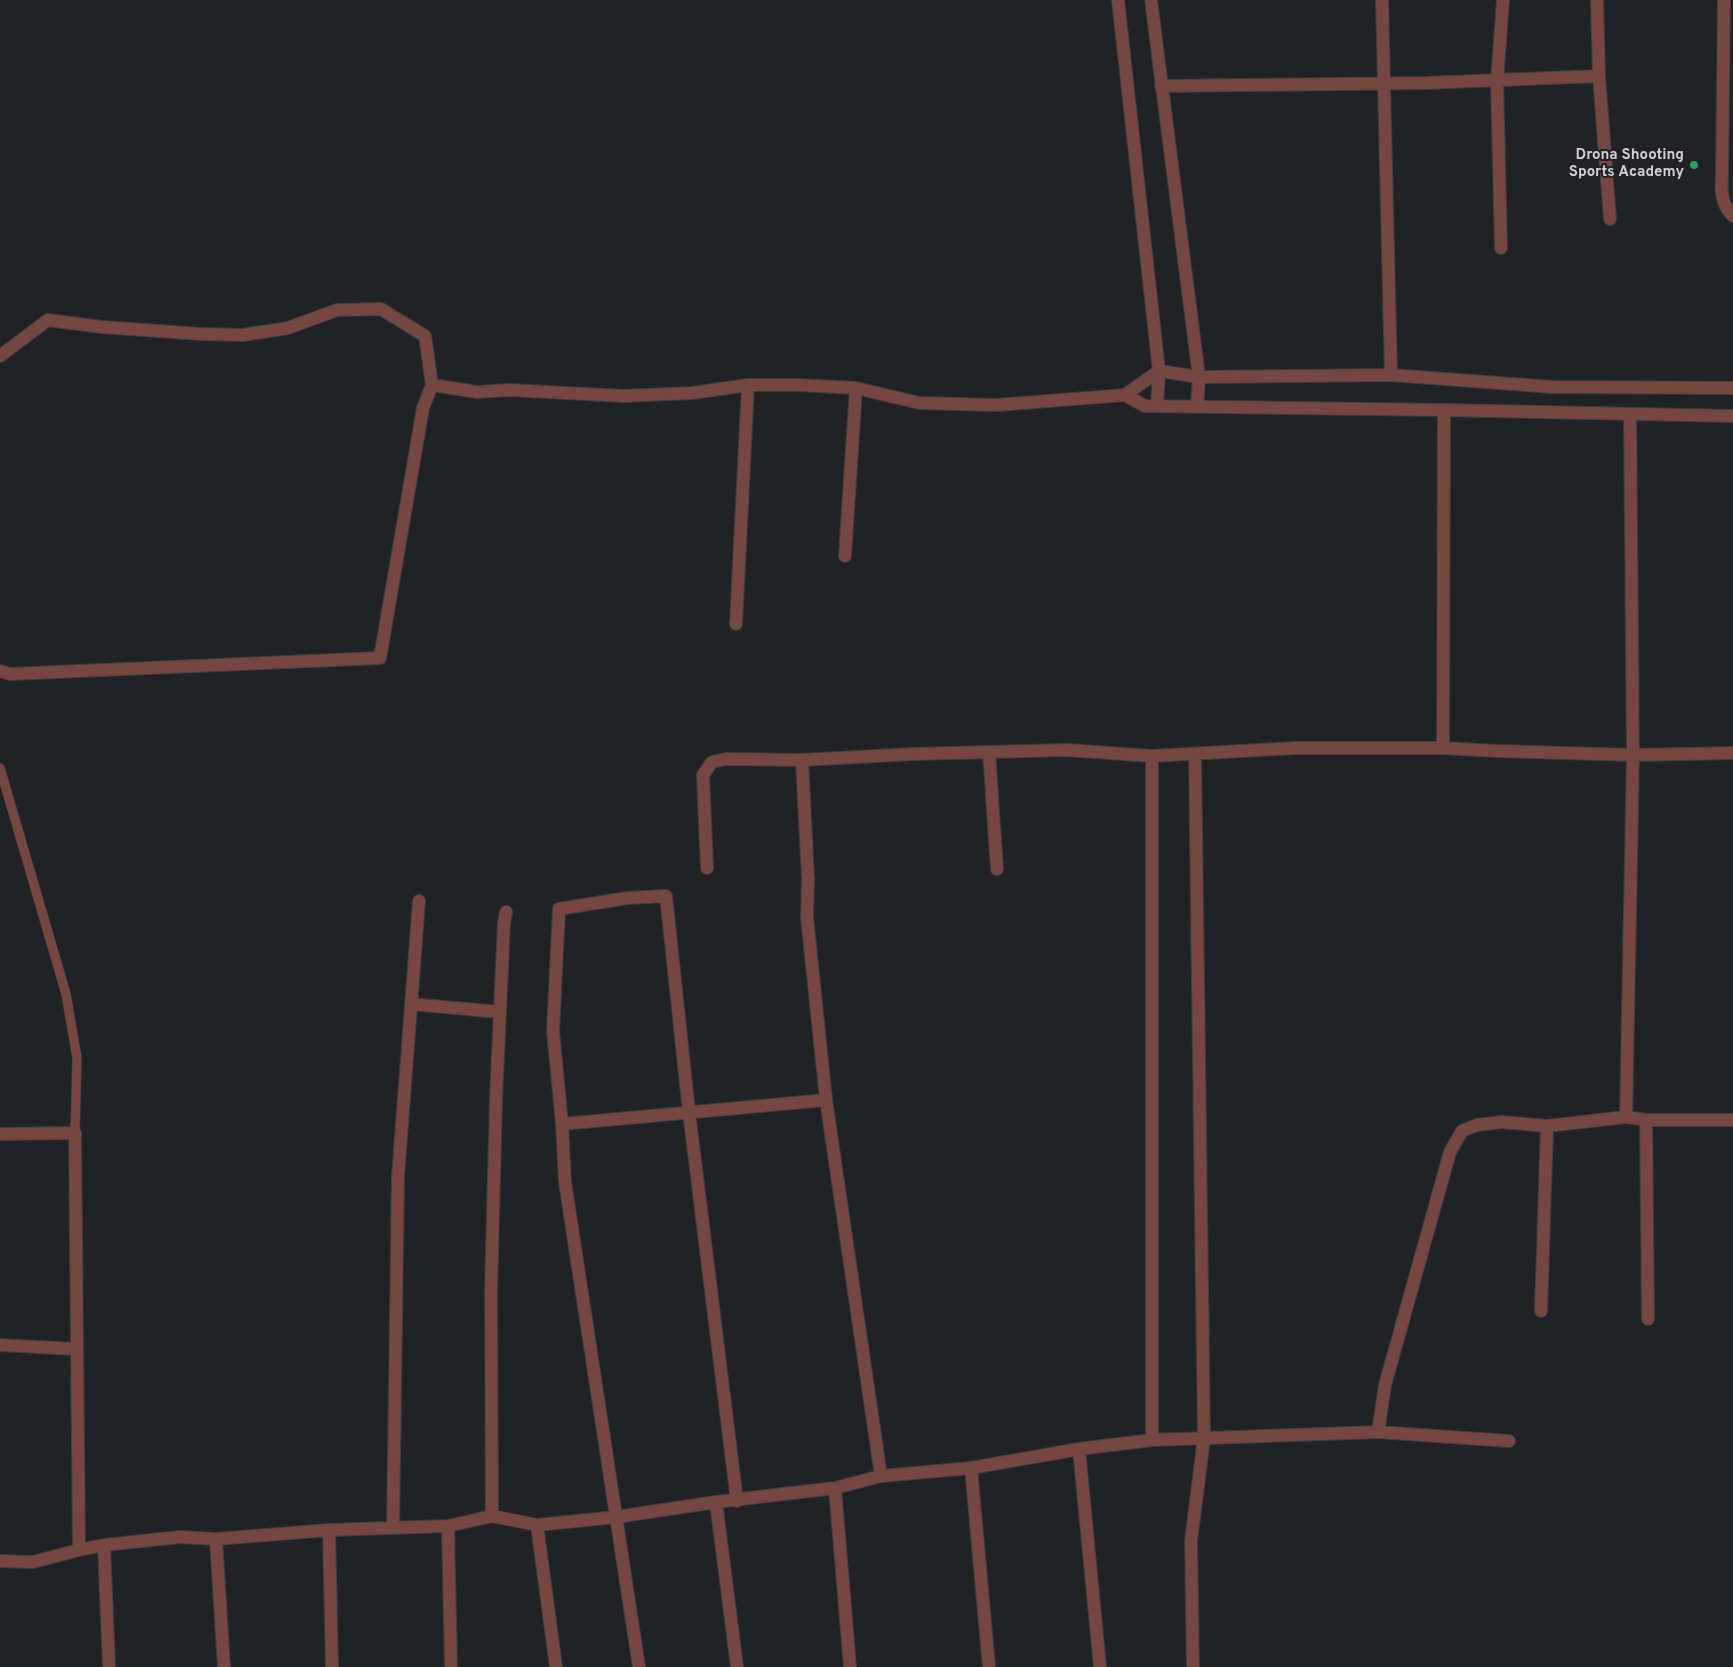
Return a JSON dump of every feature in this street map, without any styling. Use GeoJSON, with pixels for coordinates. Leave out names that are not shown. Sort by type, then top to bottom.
{"type":"FeatureCollection","features":[{"type":"Feature","properties":{"kind":"street"},"geometry":{"type":"LineString","coordinates":[[1118,0],[1159,371],[1157,406]]}},
{"type":"Feature","properties":{"kind":"street"},"geometry":{"type":"LineString","coordinates":[[1151,0],[1199,377],[1197,407]]}},
{"type":"Feature","properties":{"kind":"street"},"geometry":{"type":"LineString","coordinates":[[1382,0],[1391,375]]}},
{"type":"Feature","properties":{"kind":"street"},"geometry":{"type":"LineString","coordinates":[[1501,248],[1497,80],[1503,0]]}},
{"type":"Feature","properties":{"kind":"street"},"geometry":{"type":"LineString","coordinates":[[1597,0],[1600,76],[1610,219]]}},
{"type":"Feature","properties":{"kind":"street"},"geometry":{"type":"LineString","coordinates":[[1724,0],[1722,176],[1720,193],[1725,208],[1733,216]]}},
{"type":"Feature","properties":{"kind":"street"},"geometry":{"type":"LineString","coordinates":[[1161,86],[1384,84],[1600,76]]}},
{"type":"Feature","properties":{"kind":"street"},"geometry":{"type":"LineString","coordinates":[[0,356],[48,320],[102,327],[243,335],[288,328],[337,310],[381,309],[425,336],[432,385],[423,408],[380,658],[10,674],[0,671]]}},
{"type":"Feature","properties":{"kind":"street"},"geometry":{"type":"LineString","coordinates":[[432,385],[477,392],[510,390],[623,396],[692,393],[748,385],[799,385],[856,388],[919,403],[996,405],[1125,394],[1159,371],[1199,377],[1391,375],[1553,386],[1733,388]]}},
{"type":"Feature","properties":{"kind":"street"},"geometry":{"type":"LineString","coordinates":[[736,624],[748,385]]}},
{"type":"Feature","properties":{"kind":"street"},"geometry":{"type":"LineString","coordinates":[[845,556],[856,388]]}},
{"type":"Feature","properties":{"kind":"street"},"geometry":{"type":"LineString","coordinates":[[1125,394],[1144,406],[1733,416]]}},
{"type":"Feature","properties":{"kind":"street"},"geometry":{"type":"LineString","coordinates":[[1443,748],[1444,410]]}},
{"type":"Feature","properties":{"kind":"street"},"geometry":{"type":"LineString","coordinates":[[1626,1117],[1632,755],[1630,415]]}},
{"type":"Feature","properties":{"kind":"street"},"geometry":{"type":"LineString","coordinates":[[707,868],[703,775],[712,762],[726,758],[802,760],[1067,750],[1152,756],[1295,748],[1443,748],[1632,755],[1733,753]]}},
{"type":"Feature","properties":{"kind":"street"},"geometry":{"type":"LineString","coordinates":[[989,752],[997,869]]}},
{"type":"Feature","properties":{"kind":"street"},"geometry":{"type":"LineString","coordinates":[[1193,1667],[1191,1541],[1204,1438],[1195,755]]}},
{"type":"Feature","properties":{"kind":"street"},"geometry":{"type":"LineString","coordinates":[[1152,756],[1152,1440]]}},
{"type":"Feature","properties":{"kind":"street"},"geometry":{"type":"LineString","coordinates":[[802,760],[808,879],[807,917],[826,1100],[881,1476]]}},
{"type":"Feature","properties":{"kind":"street"},"geometry":{"type":"LineString","coordinates":[[638,1667],[565,1182],[562,1124],[553,1030],[559,909],[627,898],[666,896],[737,1501]]}},
{"type":"Feature","properties":{"kind":"street"},"geometry":{"type":"LineString","coordinates":[[393,1528],[398,1176],[418,901]]}},
{"type":"Feature","properties":{"kind":"street"},"geometry":{"type":"LineString","coordinates":[[492,1516],[491,1292],[496,1099],[506,912]]}},
{"type":"Feature","properties":{"kind":"street"},"geometry":{"type":"LineString","coordinates":[[411,1004],[500,1012]]}},
{"type":"Feature","properties":{"kind":"street"},"geometry":{"type":"LineString","coordinates":[[562,1124],[826,1100]]}},
{"type":"Feature","properties":{"kind":"street"},"geometry":{"type":"LineString","coordinates":[[1378,1432],[1385,1385],[1450,1152],[1462,1131],[1477,1124],[1502,1122],[1548,1126],[1626,1117],[1646,1120],[1733,1120]]}},
{"type":"Feature","properties":{"kind":"street"},"geometry":{"type":"LineString","coordinates":[[1646,1120],[1648,1319]]}},
{"type":"Feature","properties":{"kind":"street"},"geometry":{"type":"LineString","coordinates":[[1541,1312],[1548,1126]]}},
{"type":"Feature","properties":{"kind":"street"},"geometry":{"type":"LineString","coordinates":[[0,1134],[75,1134],[78,1550]]}},
{"type":"Feature","properties":{"kind":"street"},"geometry":{"type":"LineString","coordinates":[[0,1346],[76,1349]]}},
{"type":"Feature","properties":{"kind":"street"},"geometry":{"type":"LineString","coordinates":[[0,1561],[33,1562],[104,1545],[180,1537],[216,1539],[328,1530],[448,1526],[492,1516],[537,1526],[835,1488],[881,1476],[971,1468],[1079,1449],[1152,1440],[1378,1432],[1509,1441]]}},
{"type":"Feature","properties":{"kind":"street"},"geometry":{"type":"LineString","coordinates":[[1079,1449],[1100,1667]]}},
{"type":"Feature","properties":{"kind":"street"},"geometry":{"type":"LineString","coordinates":[[971,1468],[989,1667]]}},
{"type":"Feature","properties":{"kind":"street"},"geometry":{"type":"LineString","coordinates":[[835,1488],[850,1667]]}},
{"type":"Feature","properties":{"kind":"street"},"geometry":{"type":"LineString","coordinates":[[716,1502],[737,1667]]}},
{"type":"Feature","properties":{"kind":"street"},"geometry":{"type":"LineString","coordinates":[[448,1526],[451,1667]]}},
{"type":"Feature","properties":{"kind":"street"},"geometry":{"type":"LineString","coordinates":[[537,1526],[556,1667]]}},
{"type":"Feature","properties":{"kind":"street"},"geometry":{"type":"LineString","coordinates":[[328,1530],[332,1667]]}},
{"type":"Feature","properties":{"kind":"street"},"geometry":{"type":"LineString","coordinates":[[216,1539],[224,1667]]}},
{"type":"Feature","properties":{"kind":"street"},"geometry":{"type":"LineString","coordinates":[[104,1545],[109,1667]]}},
{"type":"Feature","properties":{"kind":"lane"},"geometry":{"type":"LineString","coordinates":[[0,768],[66,994],[77,1058],[75,1134]]}},
{"type":"Feature","properties":{"kind":"place","name":"Drona Shooting Sports Academy"},"geometry":{"type":"Point","coordinates":[1694,165]}}]}
